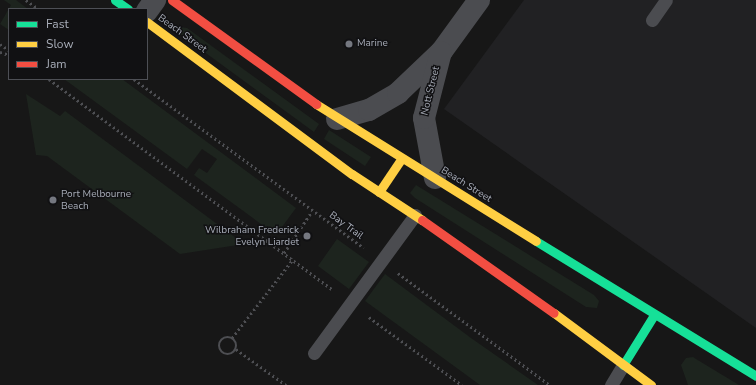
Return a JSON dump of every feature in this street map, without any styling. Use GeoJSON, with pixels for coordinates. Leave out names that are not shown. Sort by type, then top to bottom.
{"type":"FeatureCollection","features":[{"type":"Feature","properties":{"kind":"street"},"geometry":{"type":"LineString","coordinates":[[115,0],[127,8]]}},
{"type":"Feature","properties":{"kind":"street"},"geometry":{"type":"LineString","coordinates":[[148,10],[155,0]]}},
{"type":"Feature","properties":{"kind":"street","name":"Beach Street"},"geometry":{"type":"LineString","coordinates":[[172,0],[336,119],[435,178],[654,315],[756,376]]}},
{"type":"Feature","properties":{"kind":"street","name":"Nott Street"},"geometry":{"type":"LineString","coordinates":[[336,119],[380,105],[442,51],[479,0]]}},
{"type":"Feature","properties":{"kind":"street","name":"Beach Street"},"geometry":{"type":"LineString","coordinates":[[148,23],[379,192],[494,268],[652,385]]}},
{"type":"Feature","properties":{"kind":"street","name":"Nott Street"},"geometry":{"type":"LineString","coordinates":[[435,178],[424,118],[442,51]]}},
{"type":"Feature","properties":{"kind":"street"},"geometry":{"type":"LineString","coordinates":[[379,192],[401,159]]}},
{"type":"Feature","properties":{"kind":"street"},"geometry":{"type":"LineString","coordinates":[[623,365],[654,315]]}},
{"type":"Feature","properties":{"kind":"lane"},"geometry":{"type":"LineString","coordinates":[[652,20],[666,0]]}},
{"type":"Feature","properties":{"kind":"lane"},"geometry":{"type":"LineString","coordinates":[[314,353],[352,304],[415,215]]}},
{"type":"Feature","properties":{"kind":"lane"},"geometry":{"type":"LineString","coordinates":[[611,385],[623,365]]}},
{"type":"Feature","properties":{"kind":"path"},"geometry":{"type":"LineString","coordinates":[[26,0],[38,8]]}},
{"type":"Feature","properties":{"kind":"path"},"geometry":{"type":"LineString","coordinates":[[50,80],[462,385]]}},
{"type":"Feature","properties":{"kind":"path","name":"Bay Trail"},"geometry":{"type":"LineString","coordinates":[[135,80],[550,385]]}},
{"type":"Feature","properties":{"kind":"path"},"geometry":{"type":"LineString","coordinates":[[284,253],[312,211]]}},
{"type":"Feature","properties":{"kind":"path"},"geometry":{"type":"LineString","coordinates":[[236,349],[230,355],[220,350],[222,339],[232,338],[292,259]]}},
{"type":"Feature","properties":{"kind":"path"},"geometry":{"type":"LineString","coordinates":[[232,338],[236,349],[286,385]]}},
{"type":"Feature","properties":{"kind":"shaded area"},"geometry":{"type":"Polygon","coordinates":[[[4,0],[16,0],[27,8],[9,8],[11,5],[4,0]]]}},
{"type":"Feature","properties":{"kind":"shaded area"},"geometry":{"type":"Polygon","coordinates":[[[524,0],[756,0],[756,328],[444,109],[524,0]]]}},
{"type":"Feature","properties":{"kind":"shaded area"},"geometry":{"type":"Polygon","coordinates":[[[8,10],[8,29],[0,24],[8,10]]]}},
{"type":"Feature","properties":{"kind":"shaded area"},"geometry":{"type":"Polygon","coordinates":[[[180,27],[187,28],[319,124],[314,132],[177,32],[180,27]]]}},
{"type":"Feature","properties":{"kind":"shaded area"},"geometry":{"type":"Polygon","coordinates":[[[65,80],[123,80],[296,208],[276,235],[194,175],[199,168],[207,173],[217,159],[202,149],[187,169],[65,80]]]}},
{"type":"Feature","properties":{"kind":"shaded area"},"geometry":{"type":"Polygon","coordinates":[[[26,94],[60,116],[65,111],[244,244],[180,254],[47,156],[36,155],[26,94]]]}},
{"type":"Feature","properties":{"kind":"shaded area"},"geometry":{"type":"Polygon","coordinates":[[[329,130],[371,157],[365,166],[324,139],[329,130]]]}},
{"type":"Feature","properties":{"kind":"shaded area"},"geometry":{"type":"Polygon","coordinates":[[[416,185],[594,295],[599,301],[597,308],[586,307],[415,198],[410,193],[416,185]]]}},
{"type":"Feature","properties":{"kind":"shaded area"},"geometry":{"type":"Polygon","coordinates":[[[337,239],[369,262],[349,289],[318,266],[337,239]]]}},
{"type":"Feature","properties":{"kind":"shaded area"},"geometry":{"type":"Polygon","coordinates":[[[385,274],[471,338],[538,385],[480,385],[365,301],[385,274]]]}},
{"type":"Feature","properties":{"kind":"shaded area"},"geometry":{"type":"Polygon","coordinates":[[[693,357],[739,385],[688,385],[681,365],[686,358],[693,357]]]}},
{"type":"Feature","properties":{"kind":"traffic: fast"},"geometry":{"type":"LineString","coordinates":[[115,0],[127,8]]}},
{"type":"Feature","properties":{"kind":"traffic: fast"},"geometry":{"type":"LineString","coordinates":[[536,241],[756,376]]}},
{"type":"Feature","properties":{"kind":"traffic: fast"},"geometry":{"type":"LineString","coordinates":[[623,365],[654,315]]}},
{"type":"Feature","properties":{"kind":"traffic: slow"},"geometry":{"type":"LineString","coordinates":[[148,23],[352,174],[422,220]]}},
{"type":"Feature","properties":{"kind":"traffic: slow"},"geometry":{"type":"LineString","coordinates":[[316,104],[536,241]]}},
{"type":"Feature","properties":{"kind":"traffic: slow"},"geometry":{"type":"LineString","coordinates":[[379,192],[401,159]]}},
{"type":"Feature","properties":{"kind":"traffic: slow"},"geometry":{"type":"LineString","coordinates":[[554,313],[651,385]]}},
{"type":"Feature","properties":{"kind":"traffic: jam"},"geometry":{"type":"LineString","coordinates":[[172,0],[316,104]]}},
{"type":"Feature","properties":{"kind":"traffic: jam"},"geometry":{"type":"LineString","coordinates":[[422,220],[554,313]]}},
{"type":"Feature","properties":{"kind":"place","name":"Marine"},"geometry":{"type":"Point","coordinates":[349,44]}},
{"type":"Feature","properties":{"kind":"place","name":"Port Melbourne Beach"},"geometry":{"type":"Point","coordinates":[53,200]}},
{"type":"Feature","properties":{"kind":"place","name":"Wilbraham Frederick Evelyn Liardet"},"geometry":{"type":"Point","coordinates":[307,236]}}]}
